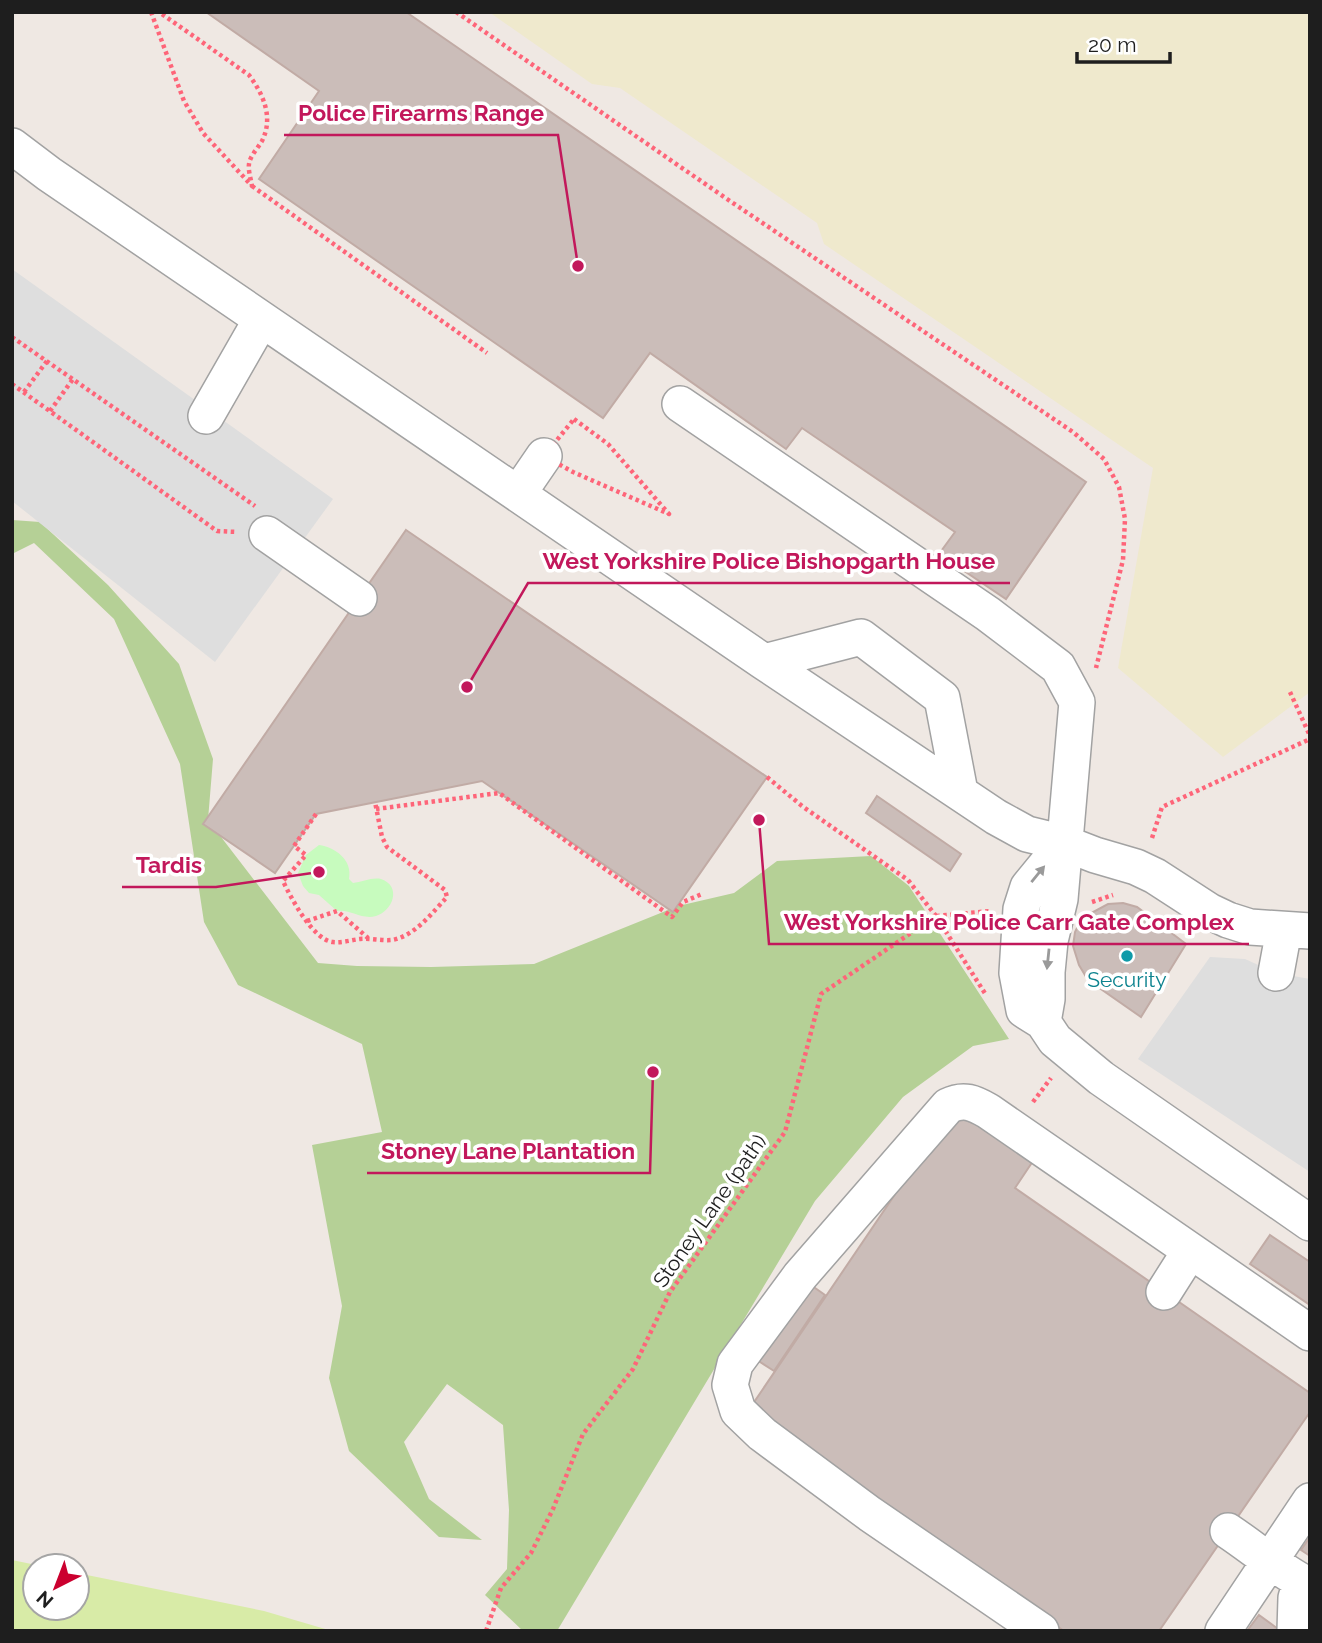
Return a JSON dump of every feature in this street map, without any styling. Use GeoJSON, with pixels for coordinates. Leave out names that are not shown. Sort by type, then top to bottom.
{"type":"FeatureCollection","features":[{"type":"Feature","properties":{"kind":"street"},"geometry":{"type":"LineString","coordinates":[[12,146],[426,433],[960,793],[1027,834],[1064,843],[1095,855],[1128,880],[1155,876],[1209,911],[1228,920],[1250,927],[1297,931],[1276,973]]}},
{"type":"Feature","properties":{"kind":"street"},"geometry":{"type":"LineString","coordinates":[[206,416],[261,320]]}},
{"type":"Feature","properties":{"kind":"street"},"geometry":{"type":"LineString","coordinates":[[680,404],[988,614],[1058,667],[1077,702],[1060,899],[1050,941],[1043,1022],[1048,1032],[1113,1086],[1310,1223]]}},
{"type":"Feature","properties":{"kind":"street"},"geometry":{"type":"LineString","coordinates":[[518,494],[544,456]]}},
{"type":"Feature","properties":{"kind":"street"},"geometry":{"type":"LineString","coordinates":[[267,534],[359,598]]}},
{"type":"Feature","properties":{"kind":"street"},"geometry":{"type":"LineString","coordinates":[[764,662],[861,637],[942,698],[960,793]]}},
{"type":"Feature","properties":{"kind":"street"},"geometry":{"type":"LineString","coordinates":[[1041,1631],[947,1558],[870,1514],[762,1434],[738,1411],[730,1385],[735,1364],[800,1276],[948,1106],[964,1101],[974,1102],[1310,1333]]}},
{"type":"Feature","properties":{"kind":"street"},"geometry":{"type":"LineString","coordinates":[[1164,1292],[1190,1251]]}},
{"type":"Feature","properties":{"kind":"street"},"geometry":{"type":"LineString","coordinates":[[1223,1631],[1309,1502]]}},
{"type":"Feature","properties":{"kind":"street"},"geometry":{"type":"LineString","coordinates":[[1228,1531],[1305,1584],[1296,1598],[1295,1631]]}},
{"type":"Feature","properties":{"kind":"path"},"geometry":{"type":"LineString","coordinates":[[151,12],[184,101],[203,133],[252,186],[486,353]]}},
{"type":"Feature","properties":{"kind":"path"},"geometry":{"type":"LineString","coordinates":[[159,12],[248,75],[259,88],[266,106],[268,124],[263,139],[249,162],[252,186]]}},
{"type":"Feature","properties":{"kind":"path"},"geometry":{"type":"LineString","coordinates":[[456,12],[1073,432],[1104,459],[1119,487],[1125,519],[1122,560],[1098,663],[1077,702]]}},
{"type":"Feature","properties":{"kind":"path"},"geometry":{"type":"LineString","coordinates":[[12,337],[261,510],[267,534],[217,531],[12,384]]}},
{"type":"Feature","properties":{"kind":"path"},"geometry":{"type":"LineString","coordinates":[[24,392],[47,362]]}},
{"type":"Feature","properties":{"kind":"path"},"geometry":{"type":"LineString","coordinates":[[50,411],[73,379]]}},
{"type":"Feature","properties":{"kind":"path"},"geometry":{"type":"LineString","coordinates":[[574,419],[608,444],[669,514],[573,472],[544,456],[574,419]]}},
{"type":"Feature","properties":{"kind":"path"},"geometry":{"type":"LineString","coordinates":[[1084,908],[1106,897],[1128,880],[1149,847],[1162,807],[1310,738],[1290,692]]}},
{"type":"Feature","properties":{"kind":"path"},"geometry":{"type":"LineString","coordinates":[[767,777],[802,806],[908,880],[936,916]]}},
{"type":"Feature","properties":{"kind":"path"},"geometry":{"type":"LineString","coordinates":[[376,809],[499,793],[672,917],[683,902],[702,894]]}},
{"type":"Feature","properties":{"kind":"path"},"geometry":{"type":"LineString","coordinates":[[316,814],[294,846],[306,855],[283,881],[289,895],[325,941],[336,943],[368,939],[393,940],[408,934],[447,897],[445,890],[387,847],[382,837],[375,802]]}},
{"type":"Feature","properties":{"kind":"path","name":"Stoney Lane (path)"},"geometry":{"type":"LineString","coordinates":[[486,1631],[501,1588],[531,1553],[553,1509],[583,1434],[632,1369],[670,1292],[785,1132],[821,994],[936,916],[998,910]]}},
{"type":"Feature","properties":{"kind":"path"},"geometry":{"type":"LineString","coordinates":[[307,921],[337,911],[368,939]]}},
{"type":"Feature","properties":{"kind":"path"},"geometry":{"type":"LineString","coordinates":[[1014,1128],[1070,1052]]}},
{"type":"Feature","properties":{"kind":"shaded area"},"geometry":{"type":"Polygon","coordinates":[[[489,12],[1310,12],[1310,692],[1223,757],[1118,668],[1153,468],[824,244],[817,223],[620,88],[592,84],[489,12]]]}},
{"type":"Feature","properties":{"kind":"shaded area"},"geometry":{"type":"Polygon","coordinates":[[[12,269],[333,499],[215,662],[12,501],[12,269]]]}},
{"type":"Feature","properties":{"kind":"shaded area"},"geometry":{"type":"Polygon","coordinates":[[[1210,957],[1245,959],[1276,973],[1310,979],[1310,1172],[1138,1059],[1210,957]]]}},
{"type":"Feature","properties":{"kind":"green space"},"geometry":{"type":"Polygon","coordinates":[[[12,520],[40,522],[108,585],[179,664],[213,759],[208,820],[318,963],[431,967],[534,964],[678,906],[734,893],[777,861],[871,856],[909,886],[1009,1039],[973,1046],[903,1097],[815,1201],[557,1631],[523,1631],[485,1595],[507,1569],[509,1510],[503,1425],[447,1384],[404,1442],[429,1499],[482,1540],[439,1537],[349,1451],[329,1378],[342,1306],[312,1145],[382,1132],[362,1044],[238,985],[204,922],[180,764],[114,619],[34,543],[12,554],[12,520]]]}},
{"type":"Feature","properties":{"kind":"green space"},"geometry":{"type":"Polygon","coordinates":[[[319,845],[331,848],[345,860],[350,872],[349,879],[353,883],[371,879],[388,882],[393,898],[387,909],[376,916],[361,916],[337,911],[319,895],[309,893],[298,873],[306,855],[319,845]]]}},
{"type":"Feature","properties":{"kind":"green space"},"geometry":{"type":"Polygon","coordinates":[[[12,1560],[21,1562],[21,1622],[91,1622],[91,1576],[264,1611],[332,1631],[12,1631],[12,1560]]]}},
{"type":"Feature","properties":{"kind":"building"},"geometry":{"type":"Polygon","coordinates":[[[206,12],[406,12],[1086,482],[1006,599],[939,554],[955,532],[802,428],[786,449],[650,353],[603,418],[259,179],[319,91],[206,12]]]}},
{"type":"Feature","properties":{"kind":"building"},"geometry":{"type":"Polygon","coordinates":[[[406,530],[767,777],[673,912],[482,781],[316,814],[275,873],[203,824],[406,530]]]}},
{"type":"Feature","properties":{"kind":"building"},"geometry":{"type":"Polygon","coordinates":[[[877,796],[961,854],[950,871],[866,813],[877,796]]]}},
{"type":"Feature","properties":{"kind":"building","name":"Security"},"geometry":{"type":"Polygon","coordinates":[[[1123,903],[1137,907],[1186,944],[1141,1017],[1088,980],[1079,965],[1073,946],[1075,932],[1082,918],[1108,904],[1123,903]]]}},
{"type":"Feature","properties":{"kind":"building"},"geometry":{"type":"Polygon","coordinates":[[[955,1106],[1033,1161],[1015,1188],[1310,1393],[1310,1412],[1159,1631],[1064,1631],[748,1411],[955,1106]]]}},
{"type":"Feature","properties":{"kind":"building"},"geometry":{"type":"Polygon","coordinates":[[[1270,1235],[1310,1262],[1310,1305],[1250,1264],[1270,1235]]]}},
{"type":"Feature","properties":{"kind":"building"},"geometry":{"type":"Polygon","coordinates":[[[808,1283],[825,1295],[774,1371],[757,1360],[808,1283]]]}},
{"type":"Feature","properties":{"kind":"building"},"geometry":{"type":"Polygon","coordinates":[[[1310,1537],[1310,1556],[1301,1550],[1310,1537]]]}},
{"type":"Feature","properties":{"kind":"building"},"geometry":{"type":"Polygon","coordinates":[[[1259,1615],[1278,1629],[1277,1631],[1247,1631],[1259,1615]]]}},
{"type":"Feature","properties":{"kind":"place","name":"Police Firearms Range"},"geometry":{"type":"Point","coordinates":[578,266]}},
{"type":"Feature","properties":{"kind":"place","name":"West Yorkshire Police Bishopgarth House"},"geometry":{"type":"Point","coordinates":[467,687]}},
{"type":"Feature","properties":{"kind":"place","name":"West Yorkshire Police Carr Gate Complex"},"geometry":{"type":"Point","coordinates":[759,820]}},
{"type":"Feature","properties":{"kind":"place","name":"Tardis"},"geometry":{"type":"Point","coordinates":[319,872]}},
{"type":"Feature","properties":{"kind":"place","name":"Security"},"geometry":{"type":"Point","coordinates":[1127,956]}},
{"type":"Feature","properties":{"kind":"place","name":"Stoney Lane Plantation"},"geometry":{"type":"Point","coordinates":[653,1072]}}]}
